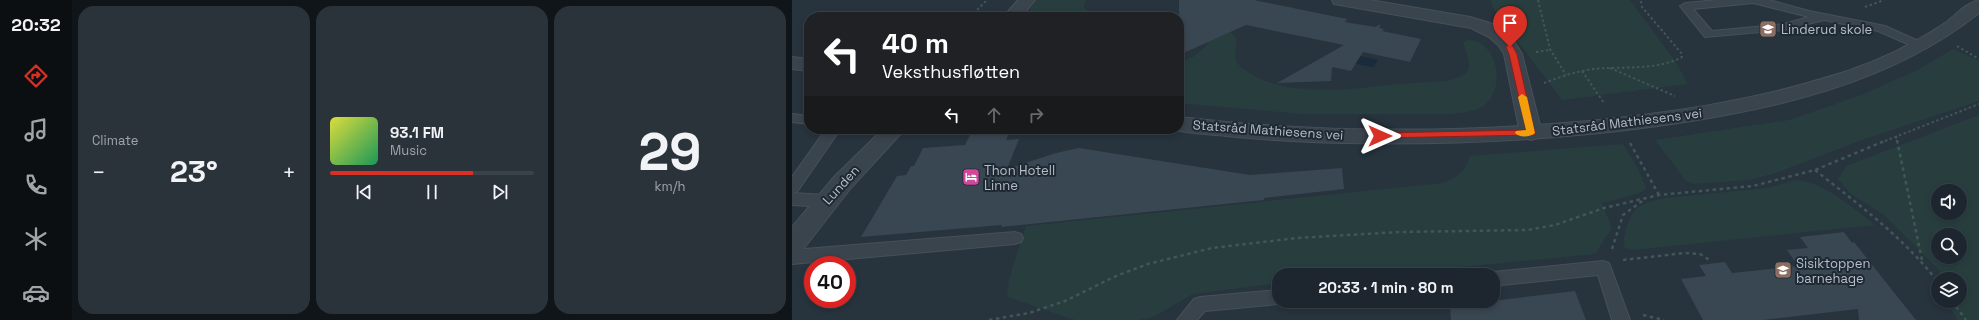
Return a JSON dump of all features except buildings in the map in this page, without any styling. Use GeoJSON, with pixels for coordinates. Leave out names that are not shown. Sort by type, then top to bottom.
{"type":"FeatureCollection","features":[{"type":"Feature","properties":{"kind":"street"},"geometry":{"type":"LineString","coordinates":[[1016,12],[1027,0]]}},
{"type":"Feature","properties":{"kind":"street"},"geometry":{"type":"LineString","coordinates":[[1340,0],[1470,22],[1482,25],[1500,35],[1510,47],[1513,54],[1530,133]]}},
{"type":"Feature","properties":{"kind":"street","name":"Statsråd Mathiesens vei"},"geometry":{"type":"LineString","coordinates":[[1184,124],[1241,130],[1338,136],[1440,136],[1574,130],[1657,120],[1770,99],[1858,74],[1921,46],[1956,24],[1979,5]]}},
{"type":"Feature","properties":{"kind":"street"},"geometry":{"type":"LineString","coordinates":[[792,63],[804,64]]}},
{"type":"Feature","properties":{"kind":"street","name":"Lunden"},"geometry":{"type":"LineString","coordinates":[[792,245],[826,201],[889,134]]}},
{"type":"Feature","properties":{"kind":"lane"},"geometry":{"type":"LineString","coordinates":[[1753,0],[1684,6],[1709,35],[1784,27],[1824,17]]}},
{"type":"Feature","properties":{"kind":"lane"},"geometry":{"type":"LineString","coordinates":[[1757,0],[1824,17],[1881,28],[1921,46]]}},
{"type":"Feature","properties":{"kind":"lane"},"geometry":{"type":"LineString","coordinates":[[792,118],[804,119]]}},
{"type":"Feature","properties":{"kind":"lane"},"geometry":{"type":"LineString","coordinates":[[792,188],[830,134]]}},
{"type":"Feature","properties":{"kind":"lane"},"geometry":{"type":"LineString","coordinates":[[792,199],[826,201]]}},
{"type":"Feature","properties":{"kind":"lane"},"geometry":{"type":"LineString","coordinates":[[792,257],[1015,238]]}},
{"type":"Feature","properties":{"kind":"lane"},"geometry":{"type":"LineString","coordinates":[[1500,278],[1606,264],[1621,320]]}},
{"type":"Feature","properties":{"kind":"lane"},"geometry":{"type":"LineString","coordinates":[[1186,320],[1200,304],[1272,298]]}},
{"type":"Feature","properties":{"kind":"path"},"geometry":{"type":"LineString","coordinates":[[975,12],[987,0]]}},
{"type":"Feature","properties":{"kind":"path"},"geometry":{"type":"LineString","coordinates":[[1538,0],[1550,50],[1557,64],[1566,75]]}},
{"type":"Feature","properties":{"kind":"path"},"geometry":{"type":"LineString","coordinates":[[1540,84],[1582,71],[1609,67],[1650,66],[1678,60],[1682,57],[1682,54],[1642,7],[1641,2],[1644,0]]}},
{"type":"Feature","properties":{"kind":"path"},"geometry":{"type":"LineString","coordinates":[[1858,10],[1884,0]]}},
{"type":"Feature","properties":{"kind":"path"},"geometry":{"type":"LineString","coordinates":[[1954,44],[1979,59]]}},
{"type":"Feature","properties":{"kind":"path"},"geometry":{"type":"LineString","coordinates":[[1609,67],[1678,97]]}},
{"type":"Feature","properties":{"kind":"path"},"geometry":{"type":"LineString","coordinates":[[1582,71],[1604,103]]}},
{"type":"Feature","properties":{"kind":"path"},"geometry":{"type":"LineString","coordinates":[[989,320],[1029,313],[1065,301],[1116,276],[1148,264],[1212,248],[1297,238],[1399,232],[1528,230],[1555,225],[1604,208],[1660,195],[1753,186],[1815,170],[1896,136],[1979,104]]}},
{"type":"Feature","properties":{"kind":"path"},"geometry":{"type":"LineString","coordinates":[[1896,136],[1922,260]]}},
{"type":"Feature","properties":{"kind":"path"},"geometry":{"type":"LineString","coordinates":[[1630,143],[1660,195]]}},
{"type":"Feature","properties":{"kind":"path"},"geometry":{"type":"LineString","coordinates":[[1815,170],[1888,228],[1922,260],[1931,272]]}},
{"type":"Feature","properties":{"kind":"path"},"geometry":{"type":"LineString","coordinates":[[1647,198],[1623,215],[1606,264],[1685,253],[1700,254],[1711,261]]}},
{"type":"Feature","properties":{"kind":"path"},"geometry":{"type":"LineString","coordinates":[[1957,308],[1966,320]]}},
{"type":"Feature","properties":{"kind":"green space"},"geometry":{"type":"Polygon","coordinates":[[[1037,0],[1086,0],[1084,8],[1089,12],[1028,12],[1037,0]]]}},
{"type":"Feature","properties":{"kind":"green space"},"geometry":{"type":"Polygon","coordinates":[[[1490,0],[1630,0],[1676,62],[1688,84],[1562,100],[1494,10],[1490,0]]]}},
{"type":"Feature","properties":{"kind":"green space"},"geometry":{"type":"Polygon","coordinates":[[[1227,28],[1234,35],[1236,41],[1235,56],[1237,63],[1240,66],[1257,77],[1275,84],[1295,88],[1337,90],[1446,81],[1466,72],[1469,64],[1463,43],[1467,40],[1477,42],[1485,47],[1491,54],[1497,74],[1496,85],[1493,95],[1487,103],[1480,108],[1452,114],[1302,114],[1184,103],[1184,60],[1193,57],[1205,47],[1216,31],[1227,28]]]}},
{"type":"Feature","properties":{"kind":"green space"},"geometry":{"type":"Polygon","coordinates":[[[1953,49],[1979,61],[1979,101],[1862,140],[1776,173],[1749,180],[1694,184],[1686,181],[1655,140],[1789,120],[1864,94],[1917,70],[1953,49]]]}},
{"type":"Feature","properties":{"kind":"green space"},"geometry":{"type":"Polygon","coordinates":[[[1979,115],[1979,320],[1958,320],[1950,308],[1967,308],[1967,272],[1940,272],[1933,264],[1967,264],[1967,228],[1931,228],[1931,262],[1884,215],[1851,194],[1838,179],[1846,166],[1979,115]]]}},
{"type":"Feature","properties":{"kind":"green space"},"geometry":{"type":"Polygon","coordinates":[[[1623,144],[1638,168],[1646,188],[1640,193],[1602,203],[1612,228],[1595,254],[1452,268],[1272,268],[1272,284],[1193,294],[1153,317],[1138,320],[1075,320],[1007,297],[1009,279],[1026,226],[1443,183],[1453,178],[1463,170],[1470,156],[1623,144]]]}},
{"type":"Feature","properties":{"kind":"green space"},"geometry":{"type":"Polygon","coordinates":[[[1796,180],[1816,185],[1827,190],[1875,225],[1633,250],[1625,248],[1624,238],[1629,220],[1635,210],[1644,204],[1665,198],[1767,188],[1796,180]]]}},
{"type":"Feature","properties":{"kind":"water"},"geometry":{"type":"Polygon","coordinates":[[[1356,55],[1378,60],[1373,67],[1351,63],[1356,55]]]}},
{"type":"Feature","properties":{"kind":"slow traffic"},"geometry":{"type":"LineString","coordinates":[[1519,133],[1530,133],[1522,97]]}},
{"type":"Feature","properties":{"kind":"place","name":"Linderud skole"},"geometry":{"type":"Point","coordinates":[1768,29]}},
{"type":"Feature","properties":{"kind":"place","name":"Thon Hotell Linne"},"geometry":{"type":"Point","coordinates":[971,177]}},
{"type":"Feature","properties":{"kind":"place","name":"Sisiktoppen barnehage"},"geometry":{"type":"Point","coordinates":[1783,270]}},
{"type":"Feature","properties":{"kind":"route"},"geometry":{"type":"LineString","coordinates":[[1380,136],[1530,133],[1513,54],[1510,47]]}}]}
